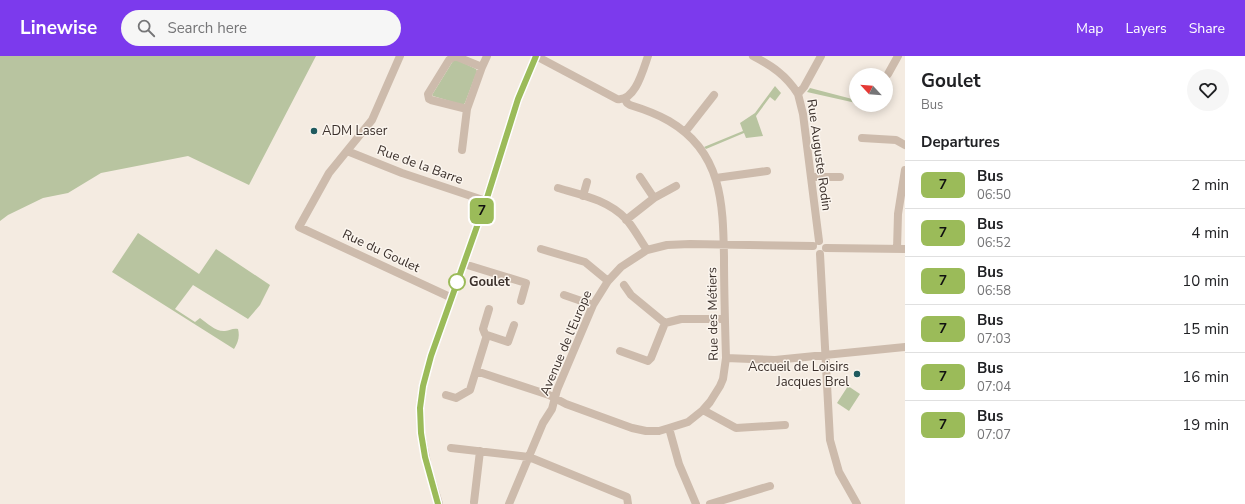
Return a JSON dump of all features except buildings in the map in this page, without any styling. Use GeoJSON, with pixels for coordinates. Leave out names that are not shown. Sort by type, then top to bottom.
{"type":"FeatureCollection","features":[{"type":"Feature","properties":{"kind":"street"},"geometry":{"type":"LineString","coordinates":[[347,151],[372,120],[400,56]]}},
{"type":"Feature","properties":{"kind":"street"},"geometry":{"type":"LineString","coordinates":[[462,150],[467,109],[487,56]]}},
{"type":"Feature","properties":{"kind":"street"},"geometry":{"type":"LineString","coordinates":[[439,504],[423,446],[420,420],[420,408],[426,371],[486,201],[518,99],[536,56]]}},
{"type":"Feature","properties":{"kind":"street","name":"Rue des Métiers"},"geometry":{"type":"LineString","coordinates":[[476,371],[549,395],[566,404],[632,428],[646,430],[659,430],[688,422],[703,410],[710,402],[720,386],[724,373],[726,358],[724,244],[721,197],[716,178],[707,160],[701,150],[685,132],[662,117],[630,105],[625,99],[617,99],[536,56]]}},
{"type":"Feature","properties":{"kind":"street"},"geometry":{"type":"LineString","coordinates":[[625,99],[634,89],[648,56]]}},
{"type":"Feature","properties":{"kind":"street"},"geometry":{"type":"LineString","coordinates":[[752,56],[776,69],[798,94]]}},
{"type":"Feature","properties":{"kind":"street","name":"Rue Auguste Rodin"},"geometry":{"type":"LineString","coordinates":[[816,244],[812,177],[803,114],[798,94],[804,87],[821,56]]}},
{"type":"Feature","properties":{"kind":"street"},"geometry":{"type":"LineString","coordinates":[[891,68],[898,56]]}},
{"type":"Feature","properties":{"kind":"street"},"geometry":{"type":"LineString","coordinates":[[467,109],[431,100],[429,99],[428,94],[449,60],[452,58],[457,57],[482,67]]}},
{"type":"Feature","properties":{"kind":"street"},"geometry":{"type":"LineString","coordinates":[[685,132],[714,94]]}},
{"type":"Feature","properties":{"kind":"street"},"geometry":{"type":"LineString","coordinates":[[862,138],[896,140],[905,145]]}},
{"type":"Feature","properties":{"kind":"street","name":"Rue de la Barre"},"geometry":{"type":"LineString","coordinates":[[347,151],[402,173],[486,201]]}},
{"type":"Feature","properties":{"kind":"street","name":"Rue du Goulet"},"geometry":{"type":"LineString","coordinates":[[347,151],[329,173],[299,227],[452,298]]}},
{"type":"Feature","properties":{"kind":"street"},"geometry":{"type":"LineString","coordinates":[[857,504],[839,472],[830,440],[825,355],[823,251],[825,244],[816,244],[814,252],[823,251],[901,249],[898,214],[905,170]]}},
{"type":"Feature","properties":{"kind":"street"},"geometry":{"type":"LineString","coordinates":[[716,178],[767,171]]}},
{"type":"Feature","properties":{"kind":"street"},"geometry":{"type":"LineString","coordinates":[[640,177],[654,198]]}},
{"type":"Feature","properties":{"kind":"street"},"geometry":{"type":"LineString","coordinates":[[812,177],[840,177]]}},
{"type":"Feature","properties":{"kind":"street"},"geometry":{"type":"LineString","coordinates":[[583,196],[587,182]]}},
{"type":"Feature","properties":{"kind":"street"},"geometry":{"type":"LineString","coordinates":[[626,220],[654,198],[676,186]]}},
{"type":"Feature","properties":{"kind":"street"},"geometry":{"type":"LineString","coordinates":[[558,188],[608,205],[626,220],[647,250]]}},
{"type":"Feature","properties":{"kind":"street","name":"Avenue de l'Europe"},"geometry":{"type":"LineString","coordinates":[[509,504],[543,423],[552,409],[557,390],[593,304],[608,280],[625,264],[647,250],[667,245],[816,244]]}},
{"type":"Feature","properties":{"kind":"street"},"geometry":{"type":"LineString","coordinates":[[541,249],[585,262],[608,280]]}},
{"type":"Feature","properties":{"kind":"street"},"geometry":{"type":"LineString","coordinates":[[464,264],[526,283],[520,300]]}},
{"type":"Feature","properties":{"kind":"street"},"geometry":{"type":"LineString","coordinates":[[624,285],[630,295],[665,323]]}},
{"type":"Feature","properties":{"kind":"street"},"geometry":{"type":"LineString","coordinates":[[564,295],[593,304]]}},
{"type":"Feature","properties":{"kind":"street"},"geometry":{"type":"LineString","coordinates":[[488,309],[483,329],[485,334],[508,342],[514,325]]}},
{"type":"Feature","properties":{"kind":"street"},"geometry":{"type":"LineString","coordinates":[[665,323],[682,319],[725,319]]}},
{"type":"Feature","properties":{"kind":"street"},"geometry":{"type":"LineString","coordinates":[[620,351],[648,361],[650,360],[665,323]]}},
{"type":"Feature","properties":{"kind":"street"},"geometry":{"type":"LineString","coordinates":[[446,396],[456,398],[470,390],[487,335]]}},
{"type":"Feature","properties":{"kind":"street"},"geometry":{"type":"LineString","coordinates":[[726,358],[775,360],[902,349]]}},
{"type":"Feature","properties":{"kind":"street"},"geometry":{"type":"LineString","coordinates":[[703,410],[736,428],[785,425]]}},
{"type":"Feature","properties":{"kind":"street"},"geometry":{"type":"LineString","coordinates":[[669,428],[679,464],[696,504]]}},
{"type":"Feature","properties":{"kind":"street"},"geometry":{"type":"LineString","coordinates":[[451,448],[529,457],[626,497],[628,504]]}},
{"type":"Feature","properties":{"kind":"street"},"geometry":{"type":"LineString","coordinates":[[474,502],[480,451]]}},
{"type":"Feature","properties":{"kind":"street"},"geometry":{"type":"LineString","coordinates":[[710,504],[770,486]]}},
{"type":"Feature","properties":{"kind":"green space"},"geometry":{"type":"Polygon","coordinates":[[[0,56],[316,56],[249,185],[188,156],[101,173],[68,193],[43,198],[8,215],[0,221],[0,56]]]}},
{"type":"Feature","properties":{"kind":"green space"},"geometry":{"type":"Polygon","coordinates":[[[457,60],[476,69],[477,71],[463,105],[432,95],[453,61],[457,60]]]}},
{"type":"Feature","properties":{"kind":"green space"},"geometry":{"type":"Polygon","coordinates":[[[775,86],[781,93],[775,101],[770,97],[756,116],[763,136],[746,138],[744,133],[706,149],[704,147],[743,131],[740,123],[755,113],[775,86]]]}},
{"type":"Feature","properties":{"kind":"green space"},"geometry":{"type":"Polygon","coordinates":[[[810,88],[849,98],[849,101],[807,92],[810,88]]]}},
{"type":"Feature","properties":{"kind":"green space"},"geometry":{"type":"Polygon","coordinates":[[[138,233],[199,274],[216,249],[270,285],[260,305],[248,319],[193,285],[175,309],[195,322],[200,318],[218,330],[225,331],[238,329],[239,335],[234,349],[112,272],[138,233]]]}},
{"type":"Feature","properties":{"kind":"green space"},"geometry":{"type":"Polygon","coordinates":[[[848,386],[860,394],[849,411],[837,403],[848,386]]]}},
{"type":"Feature","properties":{"kind":"bus line","name":"7"},"geometry":{"type":"LineString","coordinates":[[438,504],[425,457],[421,433],[420,408],[426,371],[486,201],[518,99],[536,56]]}},
{"type":"Feature","properties":{"kind":"place","name":"ADM Laser"},"geometry":{"type":"Point","coordinates":[314,131]}},
{"type":"Feature","properties":{"kind":"place","name":"Goulet"},"geometry":{"type":"Point","coordinates":[457,282]}},
{"type":"Feature","properties":{"kind":"place","name":"Accueil de Loisirs Jacques Brel"},"geometry":{"type":"Point","coordinates":[857,374]}}]}
